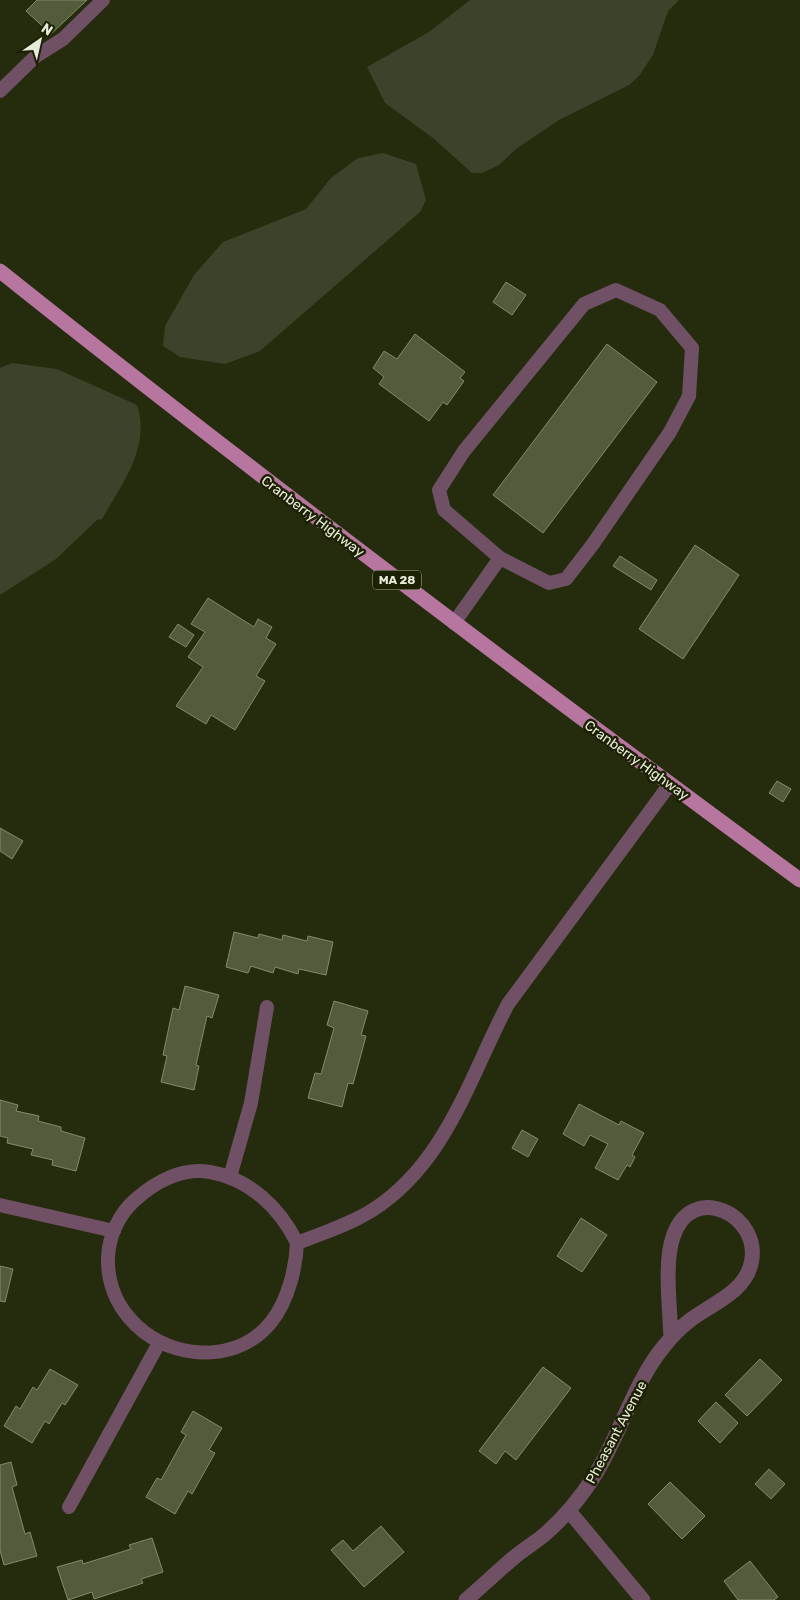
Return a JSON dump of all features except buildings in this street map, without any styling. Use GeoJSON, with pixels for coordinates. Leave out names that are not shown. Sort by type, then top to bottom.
{"type":"FeatureCollection","features":[{"type":"Feature","properties":{"kind":"main road","name":"Cranberry Highway"},"geometry":{"type":"LineString","coordinates":[[0,271],[292,500],[800,880]]}},
{"type":"Feature","properties":{"kind":"street","name":"Pheasant Avenue"},"geometry":{"type":"LineString","coordinates":[[466,1600],[569,1511],[595,1474],[656,1358],[670,1338],[689,1321],[734,1290],[750,1267],[753,1249],[749,1232],[719,1208],[705,1206],[690,1212],[680,1222],[672,1238],[669,1278],[670,1338]]}},
{"type":"Feature","properties":{"kind":"street"},"geometry":{"type":"LineString","coordinates":[[569,1511],[643,1600]]}},
{"type":"Feature","properties":{"kind":"lane"},"geometry":{"type":"LineString","coordinates":[[0,91],[36,56],[63,39],[103,0]]}},
{"type":"Feature","properties":{"kind":"lane"},"geometry":{"type":"LineString","coordinates":[[616,290],[660,310],[692,348],[688,396],[670,432],[566,580],[548,583],[500,558],[444,510],[439,490],[464,451],[584,304],[616,290]]}},
{"type":"Feature","properties":{"kind":"lane"},"geometry":{"type":"LineString","coordinates":[[454,623],[500,558]]}},
{"type":"Feature","properties":{"kind":"lane"},"geometry":{"type":"LineString","coordinates":[[297,1242],[346,1224],[372,1210],[418,1170],[439,1144],[457,1111],[508,1004],[670,784]]}},
{"type":"Feature","properties":{"kind":"lane"},"geometry":{"type":"LineString","coordinates":[[230,1177],[251,1103],[267,1007]]}},
{"type":"Feature","properties":{"kind":"lane"},"geometry":{"type":"LineString","coordinates":[[193,1171],[208,1171],[230,1177],[248,1186],[273,1206],[288,1224],[297,1242],[297,1258],[281,1305],[273,1320],[257,1336],[236,1347],[210,1353],[178,1351],[159,1342],[129,1319],[116,1298],[108,1264],[114,1230],[133,1201],[167,1178],[193,1171]]}},
{"type":"Feature","properties":{"kind":"lane"},"geometry":{"type":"LineString","coordinates":[[0,1205],[114,1230]]}},
{"type":"Feature","properties":{"kind":"lane"},"geometry":{"type":"LineString","coordinates":[[69,1507],[159,1342]]}},
{"type":"Feature","properties":{"kind":"green space"},"geometry":{"type":"Polygon","coordinates":[[[470,0],[679,0],[668,11],[653,55],[639,76],[629,85],[559,120],[516,149],[499,165],[482,173],[472,173],[433,138],[385,103],[367,67],[429,32],[470,0]]]}},
{"type":"Feature","properties":{"kind":"green space"},"geometry":{"type":"Polygon","coordinates":[[[383,153],[416,164],[426,200],[420,212],[260,351],[225,364],[180,357],[163,346],[165,326],[194,275],[223,242],[306,209],[331,178],[358,158],[383,153]]]}},
{"type":"Feature","properties":{"kind":"green space"},"geometry":{"type":"Polygon","coordinates":[[[12,363],[57,369],[137,405],[140,436],[126,479],[102,519],[97,520],[56,559],[0,595],[0,368],[12,363]]]}}]}
